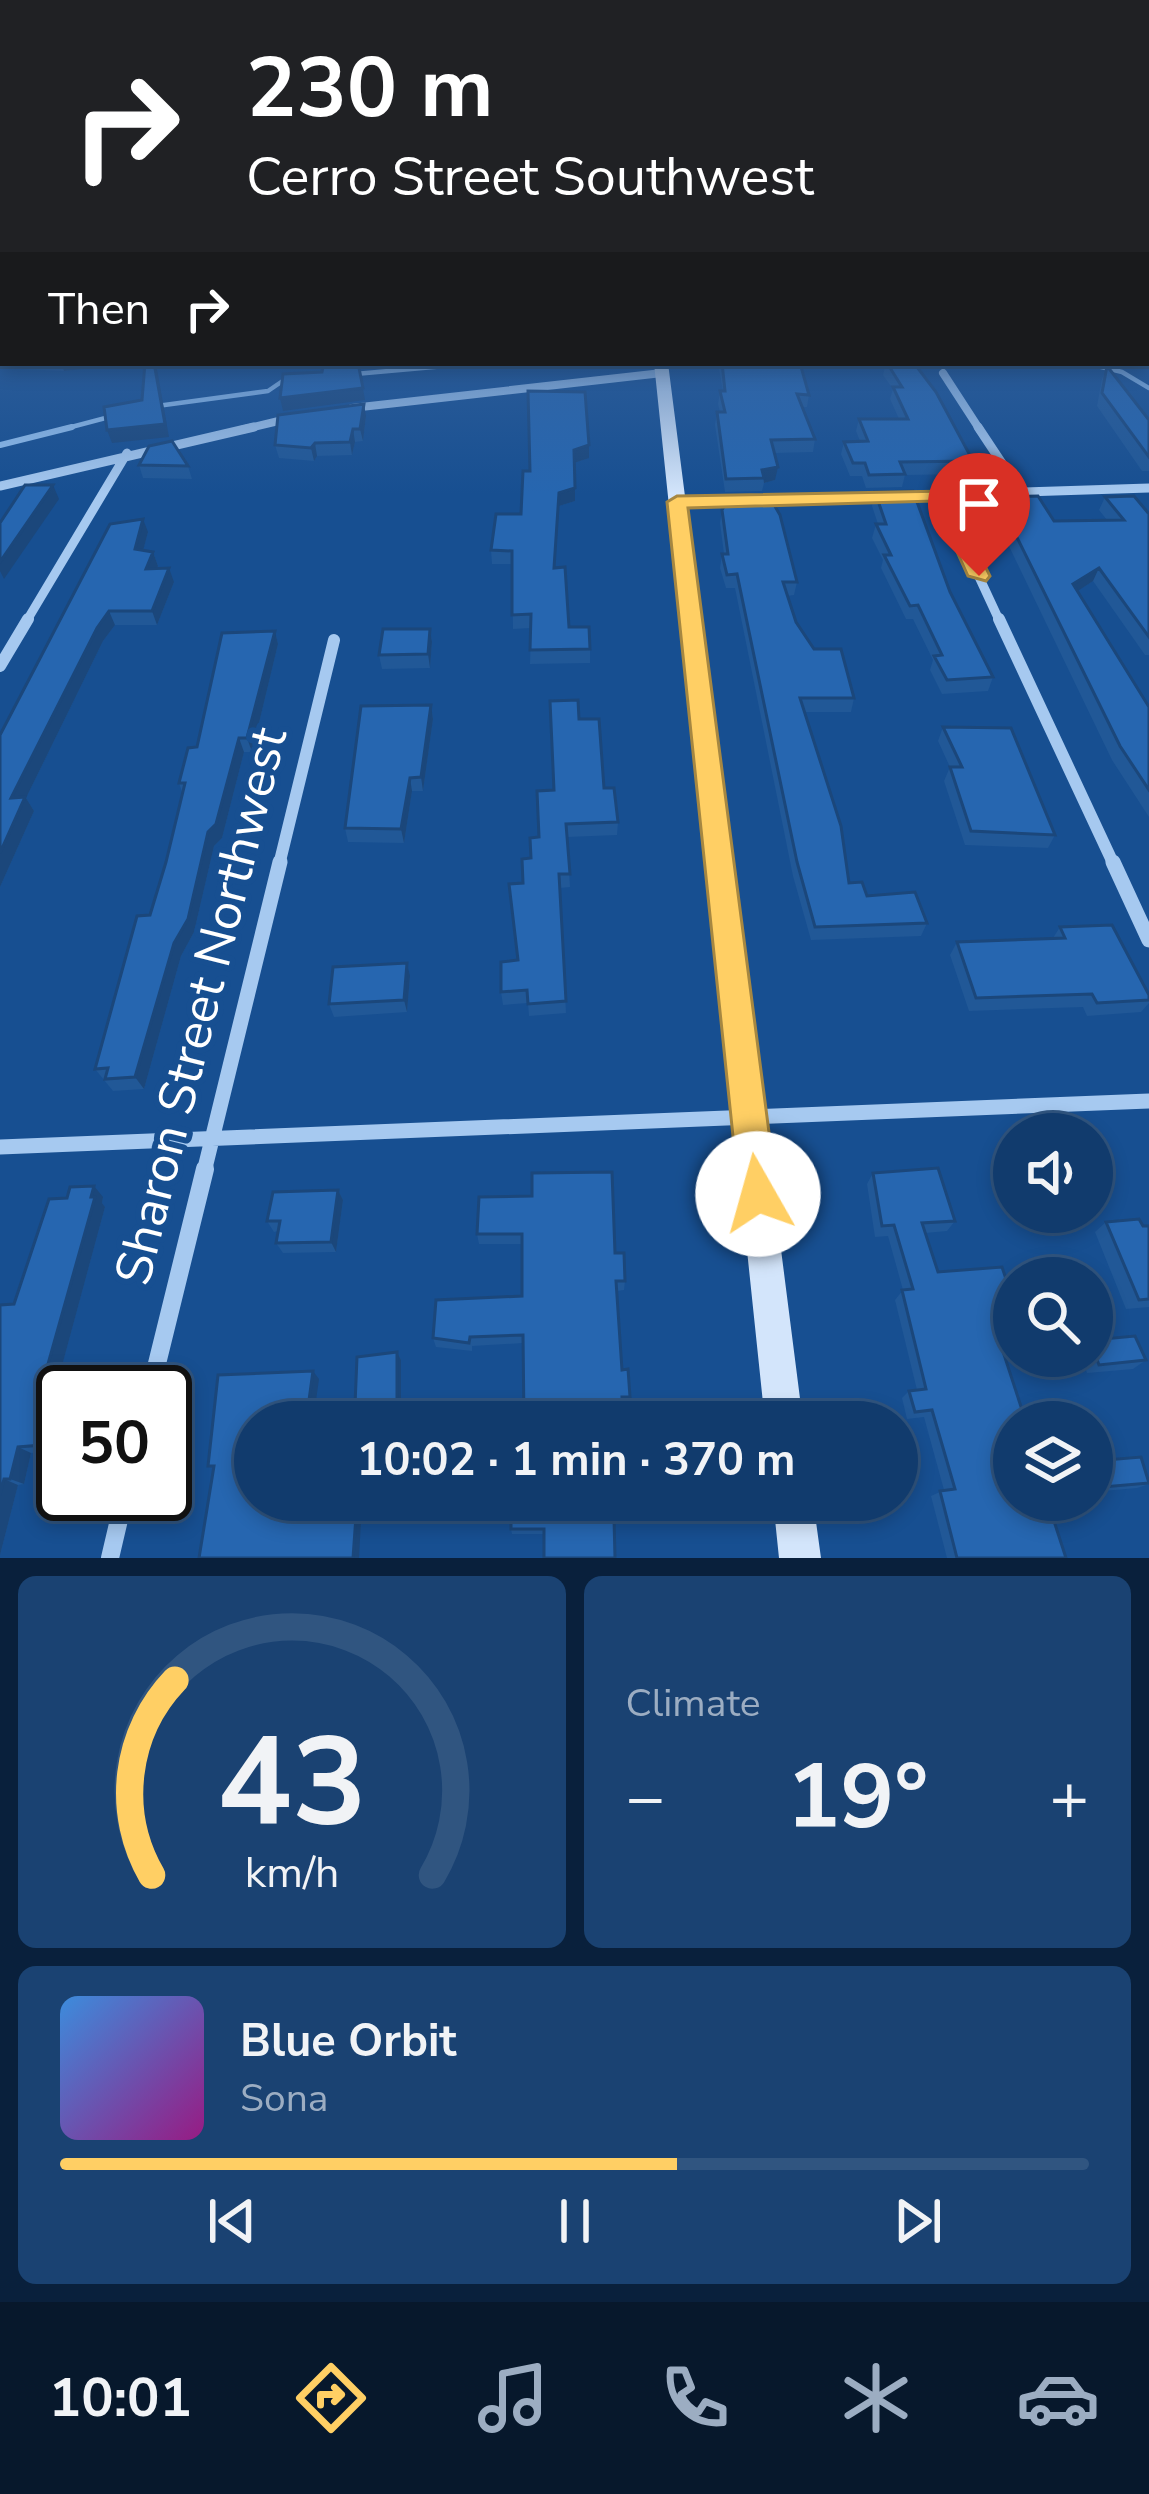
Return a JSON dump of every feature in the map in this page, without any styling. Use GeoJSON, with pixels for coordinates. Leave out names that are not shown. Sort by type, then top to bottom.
{"type":"FeatureCollection","features":[{"type":"Feature","properties":{"kind":"main road"},"geometry":{"type":"LineString","coordinates":[[661,368],[782,1401]]}},
{"type":"Feature","properties":{"kind":"main road"},"geometry":{"type":"LineString","coordinates":[[796,1521],[800,1558]]}},
{"type":"Feature","properties":{"kind":"street"},"geometry":{"type":"LineString","coordinates":[[334,411],[661,368]]}},
{"type":"Feature","properties":{"kind":"street"},"geometry":{"type":"LineString","coordinates":[[943,373],[1021,492]]}},
{"type":"Feature","properties":{"kind":"street"},"geometry":{"type":"LineString","coordinates":[[0,486],[127,453],[313,414]]}},
{"type":"Feature","properties":{"kind":"street"},"geometry":{"type":"LineString","coordinates":[[0,666],[127,453]]}},
{"type":"Feature","properties":{"kind":"street"},"geometry":{"type":"LineString","coordinates":[[677,502],[1149,488]]}},
{"type":"Feature","properties":{"kind":"street"},"geometry":{"type":"LineString","coordinates":[[941,495],[1149,940]]}},
{"type":"Feature","properties":{"kind":"street","name":"Sharon Street Northwest"},"geometry":{"type":"LineString","coordinates":[[156,1365],[334,640]]}},
{"type":"Feature","properties":{"kind":"street"},"geometry":{"type":"LineString","coordinates":[[0,1147],[748,1113],[1149,1101]]}},
{"type":"Feature","properties":{"kind":"street"},"geometry":{"type":"LineString","coordinates":[[110,1558],[119,1521]]}},
{"type":"Feature","properties":{"kind":"building"},"geometry":{"type":"Polygon","coordinates":[[[145,366],[155,366],[165,424],[107,430],[104,407],[142,400],[145,366]]]}},
{"type":"Feature","properties":{"kind":"building"},"geometry":{"type":"Polygon","coordinates":[[[323,366],[359,366],[363,388],[280,398],[283,374],[322,372],[323,366]]]}},
{"type":"Feature","properties":{"kind":"building"},"geometry":{"type":"Polygon","coordinates":[[[722,366],[801,366],[809,395],[797,394],[815,439],[771,440],[778,467],[762,470],[764,478],[726,479],[717,412],[725,412],[720,391],[725,391],[722,366]]]}},
{"type":"Feature","properties":{"kind":"building"},"geometry":{"type":"Polygon","coordinates":[[[889,366],[916,366],[936,392],[973,461],[900,462],[905,474],[869,475],[865,463],[853,463],[844,442],[868,441],[859,419],[908,419],[893,387],[902,387],[889,366]]]}},
{"type":"Feature","properties":{"kind":"building"},"geometry":{"type":"Polygon","coordinates":[[[1107,366],[1149,420],[1149,457],[1102,393],[1107,366]]]}},
{"type":"Feature","properties":{"kind":"building"},"geometry":{"type":"Polygon","coordinates":[[[528,391],[585,392],[589,445],[574,450],[575,488],[559,493],[554,568],[565,567],[569,627],[589,627],[590,649],[530,650],[531,614],[512,615],[512,551],[491,550],[496,514],[521,514],[523,471],[530,471],[528,391]]]}},
{"type":"Feature","properties":{"kind":"building"},"geometry":{"type":"Polygon","coordinates":[[[364,404],[360,429],[353,429],[350,442],[315,443],[311,448],[275,445],[278,415],[364,404]]]}},
{"type":"Feature","properties":{"kind":"building"},"geometry":{"type":"Polygon","coordinates":[[[172,441],[188,466],[139,465],[149,446],[172,441]]]}},
{"type":"Feature","properties":{"kind":"building"},"geometry":{"type":"Polygon","coordinates":[[[25,485],[53,485],[0,562],[0,523],[25,485]]]}},
{"type":"Feature","properties":{"kind":"building"},"geometry":{"type":"Polygon","coordinates":[[[913,491],[950,592],[993,677],[947,680],[934,656],[942,655],[918,605],[910,606],[884,555],[891,555],[876,524],[886,524],[875,492],[913,491]]]}},
{"type":"Feature","properties":{"kind":"building"},"geometry":{"type":"Polygon","coordinates":[[[769,496],[780,515],[797,582],[783,582],[796,622],[814,649],[841,649],[854,698],[800,698],[841,826],[849,883],[862,882],[867,896],[915,892],[927,923],[815,927],[737,574],[727,575],[722,554],[728,554],[722,510],[729,497],[769,496]]]}},
{"type":"Feature","properties":{"kind":"building"},"geometry":{"type":"Polygon","coordinates":[[[1038,496],[1054,521],[1124,520],[1105,497],[1134,496],[1149,514],[1149,637],[1099,568],[1073,584],[1149,707],[1149,790],[1120,746],[997,497],[1038,496]]]}},
{"type":"Feature","properties":{"kind":"building"},"geometry":{"type":"Polygon","coordinates":[[[143,519],[135,549],[153,552],[146,569],[169,568],[152,611],[109,611],[97,628],[11,798],[25,797],[0,853],[0,735],[110,524],[143,519]]]}},
{"type":"Feature","properties":{"kind":"building"},"geometry":{"type":"Polygon","coordinates":[[[383,629],[430,629],[428,654],[379,655],[383,629]]]}},
{"type":"Feature","properties":{"kind":"building"},"geometry":{"type":"Polygon","coordinates":[[[275,631],[247,738],[239,738],[216,824],[208,832],[188,919],[174,943],[135,1077],[105,1079],[108,1068],[95,1069],[137,916],[150,915],[166,862],[185,783],[179,783],[188,748],[197,747],[222,633],[275,631]]]}},
{"type":"Feature","properties":{"kind":"building"},"geometry":{"type":"Polygon","coordinates":[[[578,700],[579,719],[599,719],[604,788],[614,788],[618,822],[566,824],[570,874],[559,874],[566,1001],[528,1004],[527,990],[501,992],[501,962],[518,960],[509,884],[523,883],[522,859],[531,858],[530,838],[539,837],[537,791],[554,790],[550,701],[578,700]]]}},
{"type":"Feature","properties":{"kind":"building"},"geometry":{"type":"Polygon","coordinates":[[[431,705],[421,777],[410,778],[401,829],[345,828],[361,706],[431,705]]]}},
{"type":"Feature","properties":{"kind":"building"},"geometry":{"type":"Polygon","coordinates":[[[943,727],[1011,728],[1055,835],[971,831],[950,767],[962,767],[943,727]]]}},
{"type":"Feature","properties":{"kind":"building"},"geometry":{"type":"Polygon","coordinates":[[[1112,925],[1149,1000],[1097,1003],[1092,994],[976,998],[957,942],[1065,938],[1060,927],[1112,925]]]}},
{"type":"Feature","properties":{"kind":"building"},"geometry":{"type":"Polygon","coordinates":[[[407,963],[404,1000],[329,1004],[333,967],[407,963]]]}},
{"type":"Feature","properties":{"kind":"building"},"geometry":{"type":"Polygon","coordinates":[[[938,1168],[955,1221],[922,1223],[938,1272],[993,1268],[993,1377],[1011,1377],[1019,1401],[993,1401],[993,1521],[1054,1521],[1066,1558],[957,1558],[940,1491],[955,1489],[932,1410],[918,1412],[918,1401],[912,1401],[909,1391],[926,1389],[902,1290],[913,1289],[894,1225],[882,1226],[873,1173],[938,1168]]]}},
{"type":"Feature","properties":{"kind":"building"},"geometry":{"type":"Polygon","coordinates":[[[612,1172],[615,1253],[624,1253],[625,1281],[616,1281],[622,1370],[628,1369],[630,1397],[622,1397],[622,1401],[524,1401],[523,1335],[470,1337],[469,1343],[433,1338],[436,1300],[522,1296],[522,1234],[477,1234],[479,1197],[532,1196],[532,1173],[612,1172]]]}},
{"type":"Feature","properties":{"kind":"building"},"geometry":{"type":"Polygon","coordinates":[[[94,1186],[91,1197],[95,1197],[48,1365],[36,1365],[36,1446],[18,1447],[10,1479],[4,1479],[0,1495],[0,1305],[14,1304],[49,1199],[67,1198],[70,1187],[94,1186]]]}},
{"type":"Feature","properties":{"kind":"building"},"geometry":{"type":"Polygon","coordinates":[[[338,1190],[331,1242],[276,1243],[280,1221],[267,1221],[273,1192],[338,1190]]]}},
{"type":"Feature","properties":{"kind":"building"},"geometry":{"type":"Polygon","coordinates":[[[1139,1219],[1149,1226],[1149,1299],[1139,1300],[1111,1233],[1113,1221],[1139,1219]]]}},
{"type":"Feature","properties":{"kind":"building"},"geometry":{"type":"Polygon","coordinates":[[[1135,1336],[1146,1360],[1113,1364],[1113,1338],[1135,1336]]]}},
{"type":"Feature","properties":{"kind":"building"},"geometry":{"type":"Polygon","coordinates":[[[397,1352],[397,1401],[355,1401],[357,1357],[397,1352]]]}},
{"type":"Feature","properties":{"kind":"building"},"geometry":{"type":"Polygon","coordinates":[[[313,1371],[309,1401],[234,1401],[234,1521],[356,1521],[353,1558],[199,1558],[214,1466],[208,1466],[218,1375],[313,1371]]]}},
{"type":"Feature","properties":{"kind":"building"},"geometry":{"type":"Polygon","coordinates":[[[1141,1457],[1149,1483],[1113,1486],[1113,1459],[1141,1457]]]}},
{"type":"Feature","properties":{"kind":"building"},"geometry":{"type":"Polygon","coordinates":[[[511,1521],[614,1521],[615,1558],[544,1558],[544,1529],[511,1529],[511,1521]]]}},
{"type":"Feature","properties":{"kind":"waterway"},"geometry":{"type":"LineString","coordinates":[[355,374],[445,366]]}},
{"type":"Feature","properties":{"kind":"waterway"},"geometry":{"type":"LineString","coordinates":[[1097,366],[1122,372],[1149,388]]}},
{"type":"Feature","properties":{"kind":"waterway"},"geometry":{"type":"LineString","coordinates":[[157,406],[268,391],[287,378]]}},
{"type":"Feature","properties":{"kind":"waterway"},"geometry":{"type":"LineString","coordinates":[[60,430],[113,416]]}},
{"type":"Feature","properties":{"kind":"waterway"},"geometry":{"type":"LineString","coordinates":[[60,430],[72,427]]}},
{"type":"Feature","properties":{"kind":"waterway"},"geometry":{"type":"LineString","coordinates":[[0,445],[60,430]]}},
{"type":"Feature","properties":{"kind":"route"},"geometry":{"type":"LineString","coordinates":[[758,1194],[677,502],[941,495],[979,576]]}}]}
